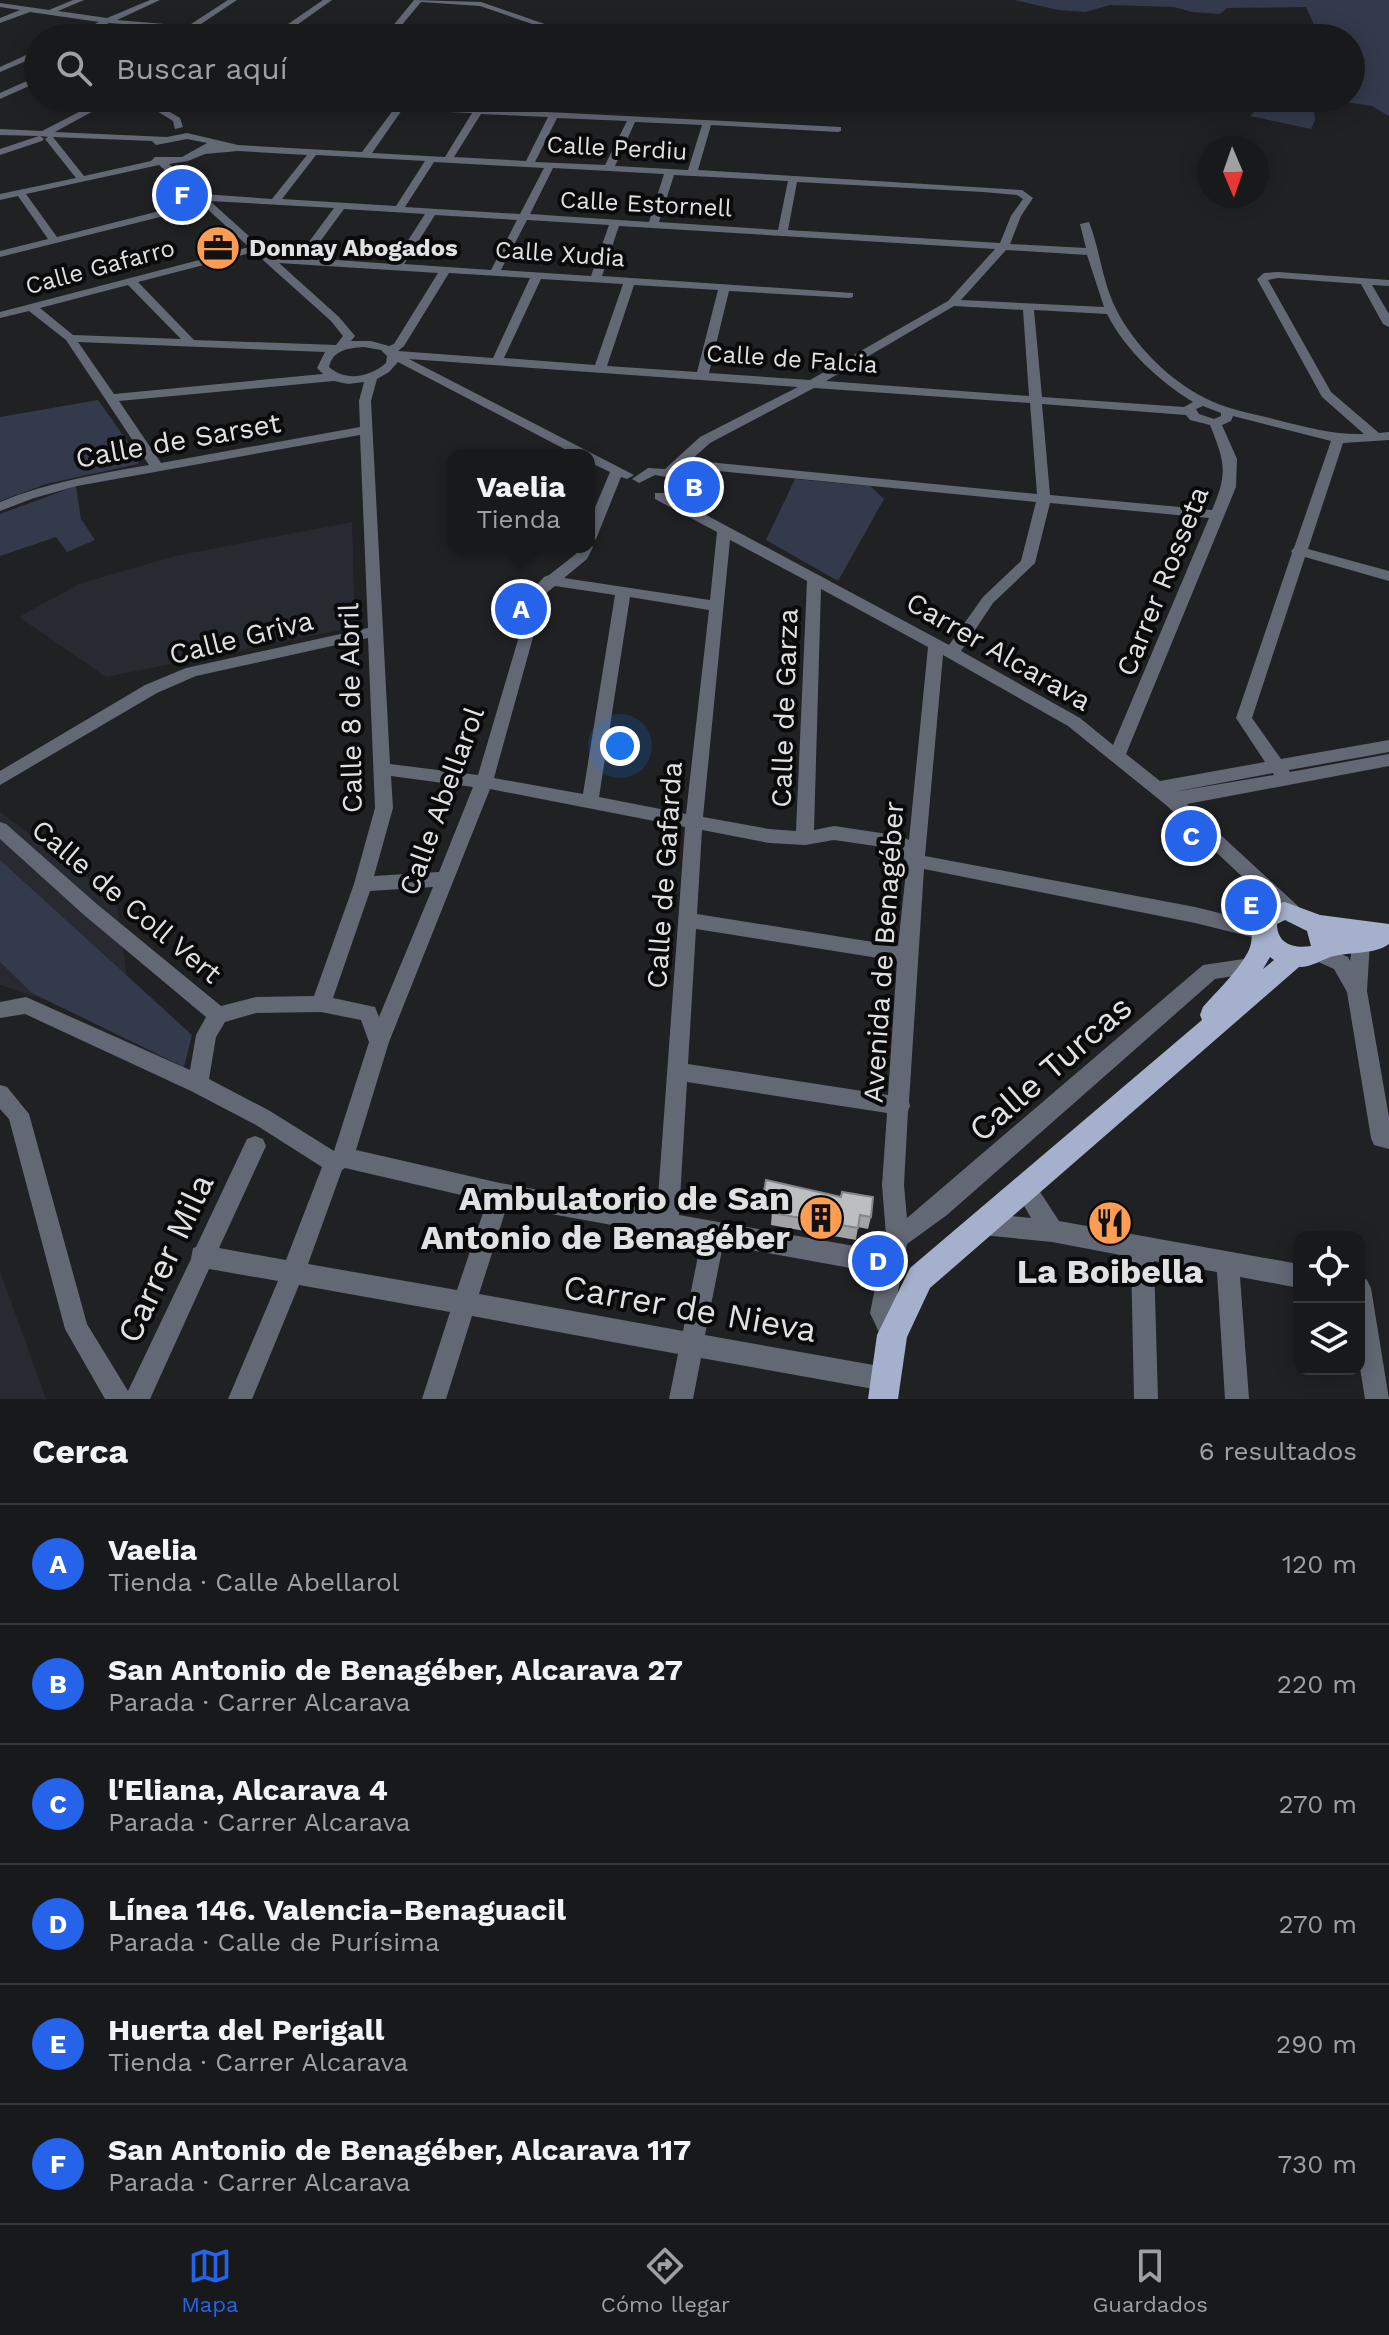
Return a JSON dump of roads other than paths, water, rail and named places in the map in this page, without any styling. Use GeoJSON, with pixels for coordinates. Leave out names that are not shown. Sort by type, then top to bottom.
{"type":"FeatureCollection","features":[{"type":"Feature","properties":{"kind":"main road"},"geometry":{"type":"LineString","coordinates":[[1184,1050],[1257,959],[1266,927],[1278,912],[1292,912],[1315,924],[1389,936]]}},
{"type":"Feature","properties":{"kind":"main road"},"geometry":{"type":"LineString","coordinates":[[1315,924],[1323,936],[1321,951]]}},
{"type":"Feature","properties":{"kind":"main road"},"geometry":{"type":"LineString","coordinates":[[1266,927],[1277,950],[1304,958],[1321,951],[1389,936]]}},
{"type":"Feature","properties":{"kind":"main road"},"geometry":{"type":"LineString","coordinates":[[884,1389],[892,1335],[920,1278],[1294,957]]}},
{"type":"Feature","properties":{"kind":"street"},"geometry":{"type":"LineString","coordinates":[[49,12],[80,0]]}},
{"type":"Feature","properties":{"kind":"street"},"geometry":{"type":"LineString","coordinates":[[99,24],[156,0]]}},
{"type":"Feature","properties":{"kind":"street"},"geometry":{"type":"LineString","coordinates":[[196,24],[233,0]]}},
{"type":"Feature","properties":{"kind":"street"},"geometry":{"type":"LineString","coordinates":[[293,24],[328,0]]}},
{"type":"Feature","properties":{"kind":"street"},"geometry":{"type":"LineString","coordinates":[[399,24],[420,0],[481,4],[540,24]]}},
{"type":"Feature","properties":{"kind":"street"},"geometry":{"type":"LineString","coordinates":[[1,2],[131,24]]}},
{"type":"Feature","properties":{"kind":"street"},"geometry":{"type":"LineString","coordinates":[[0,21],[28,9]]}},
{"type":"Feature","properties":{"kind":"street"},"geometry":{"type":"LineString","coordinates":[[0,71],[24,60]]}},
{"type":"Feature","properties":{"kind":"street"},"geometry":{"type":"LineString","coordinates":[[0,71],[13,74]]}},
{"type":"Feature","properties":{"kind":"street"},"geometry":{"type":"LineString","coordinates":[[0,96],[24,85]]}},
{"type":"Feature","properties":{"kind":"street"},"geometry":{"type":"LineString","coordinates":[[0,152],[42,137],[88,112]]}},
{"type":"Feature","properties":{"kind":"street"},"geometry":{"type":"LineString","coordinates":[[167,112],[177,120],[178,127],[187,136]]}},
{"type":"Feature","properties":{"kind":"street"},"geometry":{"type":"LineString","coordinates":[[365,155],[396,112]]}},
{"type":"Feature","properties":{"kind":"street"},"geometry":{"type":"LineString","coordinates":[[448,159],[481,112]]}},
{"type":"Feature","properties":{"kind":"street"},"geometry":{"type":"LineString","coordinates":[[529,164],[562,112],[632,119],[838,129]]}},
{"type":"Feature","properties":{"kind":"street"},"geometry":{"type":"LineString","coordinates":[[609,168],[632,119]]}},
{"type":"Feature","properties":{"kind":"street"},"geometry":{"type":"LineString","coordinates":[[692,173],[707,122]]}},
{"type":"Feature","properties":{"kind":"street"},"geometry":{"type":"LineString","coordinates":[[0,197],[110,173],[156,158],[166,139],[178,127]]}},
{"type":"Feature","properties":{"kind":"street"},"geometry":{"type":"LineString","coordinates":[[0,134],[136,145],[156,158],[335,319],[349,336],[323,362],[323,368],[334,377]]}},
{"type":"Feature","properties":{"kind":"street"},"geometry":{"type":"LineString","coordinates":[[42,137],[166,139],[187,136]]}},
{"type":"Feature","properties":{"kind":"street","name":"Calle Perdiu"},"geometry":{"type":"LineString","coordinates":[[187,136],[238,148]]}},
{"type":"Feature","properties":{"kind":"street"},"geometry":{"type":"LineString","coordinates":[[42,137],[82,179]]}},
{"type":"Feature","properties":{"kind":"street"},"geometry":{"type":"LineString","coordinates":[[203,151],[211,145],[208,141]]}},
{"type":"Feature","properties":{"kind":"street","name":"Calle Perdiu"},"geometry":{"type":"LineString","coordinates":[[156,158],[180,160],[203,151],[238,148],[1019,192],[1028,198],[1016,216],[1004,246]]}},
{"type":"Feature","properties":{"kind":"street"},"geometry":{"type":"LineString","coordinates":[[275,202],[314,152]]}},
{"type":"Feature","properties":{"kind":"street"},"geometry":{"type":"LineString","coordinates":[[399,209],[432,158]]}},
{"type":"Feature","properties":{"kind":"street"},"geometry":{"type":"LineString","coordinates":[[176,178],[180,160]]}},
{"type":"Feature","properties":{"kind":"street"},"geometry":{"type":"LineString","coordinates":[[495,272],[550,165]]}},
{"type":"Feature","properties":{"kind":"street"},"geometry":{"type":"LineString","coordinates":[[653,224],[670,171]]}},
{"type":"Feature","properties":{"kind":"street"},"geometry":{"type":"LineString","coordinates":[[783,232],[793,178]]}},
{"type":"Feature","properties":{"kind":"street"},"geometry":{"type":"LineString","coordinates":[[20,192],[54,240]]}},
{"type":"Feature","properties":{"kind":"street","name":"Calle Estornell"},"geometry":{"type":"LineString","coordinates":[[0,254],[200,200],[522,216],[1092,252]]}},
{"type":"Feature","properties":{"kind":"street"},"geometry":{"type":"LineString","coordinates":[[301,260],[341,206]]}},
{"type":"Feature","properties":{"kind":"street"},"geometry":{"type":"LineString","coordinates":[[397,266],[432,211]]}},
{"type":"Feature","properties":{"kind":"street"},"geometry":{"type":"LineString","coordinates":[[596,278],[615,222]]}},
{"type":"Feature","properties":{"kind":"street"},"geometry":{"type":"LineString","coordinates":[[1085,224],[1111,311],[1135,346],[1202,402]]}},
{"type":"Feature","properties":{"kind":"street"},"geometry":{"type":"LineString","coordinates":[[660,496],[705,440],[816,382],[952,303],[1004,246]]}},
{"type":"Feature","properties":{"kind":"street","name":"Calle Gafarro"},"geometry":{"type":"LineString","coordinates":[[0,315],[257,248]]}},
{"type":"Feature","properties":{"kind":"street","name":"Calle Xudia"},"geometry":{"type":"LineString","coordinates":[[268,259],[849,295]]}},
{"type":"Feature","properties":{"kind":"street"},"geometry":{"type":"LineString","coordinates":[[389,351],[398,346],[446,269]]}},
{"type":"Feature","properties":{"kind":"street"},"geometry":{"type":"LineString","coordinates":[[497,361],[537,275]]}},
{"type":"Feature","properties":{"kind":"street"},"geometry":{"type":"LineString","coordinates":[[1383,436],[1326,394],[1262,279],[1268,275],[1278,275],[1389,283]]}},
{"type":"Feature","properties":{"kind":"street"},"geometry":{"type":"LineString","coordinates":[[600,368],[630,280]]}},
{"type":"Feature","properties":{"kind":"street"},"geometry":{"type":"LineString","coordinates":[[131,282],[190,342]]}},
{"type":"Feature","properties":{"kind":"street"},"geometry":{"type":"LineString","coordinates":[[1365,282],[1389,324]]}},
{"type":"Feature","properties":{"kind":"street"},"geometry":{"type":"LineString","coordinates":[[702,376],[724,287]]}},
{"type":"Feature","properties":{"kind":"street"},"geometry":{"type":"LineString","coordinates":[[952,303],[1111,311]]}},
{"type":"Feature","properties":{"kind":"street"},"geometry":{"type":"LineString","coordinates":[[944,649],[988,600],[1028,563],[1044,498],[1028,307]]}},
{"type":"Feature","properties":{"kind":"street"},"geometry":{"type":"LineString","coordinates":[[33,308],[70,338],[158,468]]}},
{"type":"Feature","properties":{"kind":"street"},"geometry":{"type":"LineString","coordinates":[[335,319],[374,338],[417,368],[573,449]]}},
{"type":"Feature","properties":{"kind":"street"},"geometry":{"type":"LineString","coordinates":[[70,338],[338,348]]}},
{"type":"Feature","properties":{"kind":"street","name":"Calle de Falcia"},"geometry":{"type":"LineString","coordinates":[[338,348],[361,344],[389,351],[497,361],[1189,411]]}},
{"type":"Feature","properties":{"kind":"street"},"geometry":{"type":"LineString","coordinates":[[388,368],[389,351]]}},
{"type":"Feature","properties":{"kind":"street"},"geometry":{"type":"LineString","coordinates":[[112,398],[334,377],[355,379],[371,377],[388,368],[417,368]]}},
{"type":"Feature","properties":{"kind":"street","name":"Calle 8 de Abril"},"geometry":{"type":"LineString","coordinates":[[321,1004],[363,884],[384,808],[365,401],[371,377]]}},
{"type":"Feature","properties":{"kind":"street","name":"Calle 8 de Abril"},"geometry":{"type":"LineString","coordinates":[[355,379],[365,401]]}},
{"type":"Feature","properties":{"kind":"street"},"geometry":{"type":"LineString","coordinates":[[1227,411],[1227,418],[1215,423],[1198,420],[1189,411],[1193,404],[1202,402],[1338,439],[1383,436]]}},
{"type":"Feature","properties":{"kind":"street","name":"Carrer Rosseta"},"geometry":{"type":"LineString","coordinates":[[1117,756],[1229,487],[1230,459],[1215,423]]}},
{"type":"Feature","properties":{"kind":"street","name":"Calle de Sarset"},"geometry":{"type":"LineString","coordinates":[[0,507],[76,482],[367,430]]}},
{"type":"Feature","properties":{"kind":"street"},"geometry":{"type":"LineString","coordinates":[[1281,772],[1244,718],[1338,439]]}},
{"type":"Feature","properties":{"kind":"street"},"geometry":{"type":"LineString","coordinates":[[595,460],[639,479],[653,471],[675,478],[708,466],[1218,515]]}},
{"type":"Feature","properties":{"kind":"street"},"geometry":{"type":"LineString","coordinates":[[595,525],[617,472]]}},
{"type":"Feature","properties":{"kind":"street"},"geometry":{"type":"LineString","coordinates":[[675,478],[690,514]]}},
{"type":"Feature","properties":{"kind":"street","name":"Carrer Alcarava"},"geometry":{"type":"LineString","coordinates":[[639,479],[638,486],[644,492],[660,496],[1049,706],[1158,788],[1292,912]]}},
{"type":"Feature","properties":{"kind":"street","name":"Calle de Gafarda"},"geometry":{"type":"LineString","coordinates":[[667,1222],[694,822],[724,532]]}},
{"type":"Feature","properties":{"kind":"street"},"geometry":{"type":"LineString","coordinates":[[1298,551],[1389,576]]}},
{"type":"Feature","properties":{"kind":"street","name":"Calle Abellarol"},"geometry":{"type":"LineString","coordinates":[[240,1399],[338,1160],[379,1042],[484,782],[538,592],[583,553]]}},
{"type":"Feature","properties":{"kind":"street"},"geometry":{"type":"LineString","coordinates":[[549,580],[623,594],[716,606]]}},
{"type":"Feature","properties":{"kind":"street","name":"Calle de Garza"},"geometry":{"type":"LineString","coordinates":[[805,838],[814,580]]}},
{"type":"Feature","properties":{"kind":"street"},"geometry":{"type":"LineString","coordinates":[[590,803],[623,594]]}},
{"type":"Feature","properties":{"kind":"street","name":"Calle Griva"},"geometry":{"type":"LineString","coordinates":[[0,779],[151,689],[192,672],[376,631]]}},
{"type":"Feature","properties":{"kind":"street","name":"Avenida de Benagéber"},"geometry":{"type":"LineString","coordinates":[[892,1335],[882,1313],[897,1235],[893,1185],[907,955],[944,649]]}},
{"type":"Feature","properties":{"kind":"street"},"geometry":{"type":"LineString","coordinates":[[1172,800],[1389,746]]}},
{"type":"Feature","properties":{"kind":"street"},"geometry":{"type":"LineString","coordinates":[[1158,788],[1389,760]]}},
{"type":"Feature","properties":{"kind":"street"},"geometry":{"type":"LineString","coordinates":[[382,769],[484,782],[769,836],[805,838],[834,833],[901,843],[917,861],[1266,927]]}},
{"type":"Feature","properties":{"kind":"street","name":"Calle de Coll Vert"},"geometry":{"type":"LineString","coordinates":[[0,829],[91,910],[218,1015]]}},
{"type":"Feature","properties":{"kind":"street","name":"Carrer Alcarava"},"geometry":{"type":"LineString","coordinates":[[1252,877],[1266,927]]}},
{"type":"Feature","properties":{"kind":"street"},"geometry":{"type":"LineString","coordinates":[[363,884],[443,879]]}},
{"type":"Feature","properties":{"kind":"street"},"geometry":{"type":"LineString","coordinates":[[688,920],[907,955]]}},
{"type":"Feature","properties":{"kind":"street"},"geometry":{"type":"LineString","coordinates":[[1361,941],[1357,991],[1382,1138],[1389,1139]]}},
{"type":"Feature","properties":{"kind":"street"},"geometry":{"type":"LineString","coordinates":[[1321,951],[1341,963],[1357,991]]}},
{"type":"Feature","properties":{"kind":"street","name":"Calle Turcas"},"geometry":{"type":"LineString","coordinates":[[897,1235],[906,1233],[939,1207],[1210,971],[1251,966]]}},
{"type":"Feature","properties":{"kind":"street"},"geometry":{"type":"LineString","coordinates":[[198,1084],[206,1035],[218,1015],[256,1005],[321,1004],[368,1013],[379,1042]]}},
{"type":"Feature","properties":{"kind":"street"},"geometry":{"type":"LineString","coordinates":[[0,1010],[26,1005],[198,1084],[338,1160],[500,1194],[891,1264]]}},
{"type":"Feature","properties":{"kind":"street"},"geometry":{"type":"LineString","coordinates":[[679,1072],[900,1106]]}},
{"type":"Feature","properties":{"kind":"street"},"geometry":{"type":"LineString","coordinates":[[0,1094],[18,1114],[77,1329],[119,1399]]}},
{"type":"Feature","properties":{"kind":"street","name":"Carrer Mila"},"geometry":{"type":"LineString","coordinates":[[137,1399],[209,1256],[255,1146]]}},
{"type":"Feature","properties":{"kind":"street"},"geometry":{"type":"LineString","coordinates":[[1025,1188],[1052,1231]]}},
{"type":"Feature","properties":{"kind":"street"},"geometry":{"type":"LineString","coordinates":[[434,1399],[500,1194]]}},
{"type":"Feature","properties":{"kind":"street"},"geometry":{"type":"LineString","coordinates":[[982,1224],[1052,1231],[1293,1275]]}},
{"type":"Feature","properties":{"kind":"street"},"geometry":{"type":"LineString","coordinates":[[681,1399],[714,1231]]}},
{"type":"Feature","properties":{"kind":"street"},"geometry":{"type":"LineString","coordinates":[[1142,1249],[1146,1399]]}},
{"type":"Feature","properties":{"kind":"street","name":"Carrer de Nieva"},"geometry":{"type":"LineString","coordinates":[[209,1256],[691,1343],[884,1389]]}},
{"type":"Feature","properties":{"kind":"street"},"geometry":{"type":"LineString","coordinates":[[1228,1262],[1237,1399]]}},
{"type":"Feature","properties":{"kind":"street"},"geometry":{"type":"LineString","coordinates":[[1361,1303],[1377,1399]]}},
{"type":"Feature","properties":{"kind":"place","name":"San Antonio de Benagéber, Alcarava 117"},"geometry":{"type":"Point","coordinates":[182,195]}},
{"type":"Feature","properties":{"kind":"place","name":"Donnay Abogados"},"geometry":{"type":"Point","coordinates":[218,248]}},
{"type":"Feature","properties":{"kind":"place","name":"San Antonio de Benagéber, Alcarava 27"},"geometry":{"type":"Point","coordinates":[694,487]}},
{"type":"Feature","properties":{"kind":"place","name":"Vaelia"},"geometry":{"type":"Point","coordinates":[521,609]}},
{"type":"Feature","properties":{"kind":"place","name":"l'Eliana, Alcarava 4"},"geometry":{"type":"Point","coordinates":[1191,836]}},
{"type":"Feature","properties":{"kind":"place","name":"Huerta del Perigall"},"geometry":{"type":"Point","coordinates":[1251,905]}},
{"type":"Feature","properties":{"kind":"place","name":"Ambulatorio de San Antonio de Benagéber"},"geometry":{"type":"Point","coordinates":[821,1218]}},
{"type":"Feature","properties":{"kind":"place","name":"La Boibella"},"geometry":{"type":"Point","coordinates":[1110,1223]}},
{"type":"Feature","properties":{"kind":"place","name":"Línea 146. Valencia-Benaguacil"},"geometry":{"type":"Point","coordinates":[878,1261]}}]}
